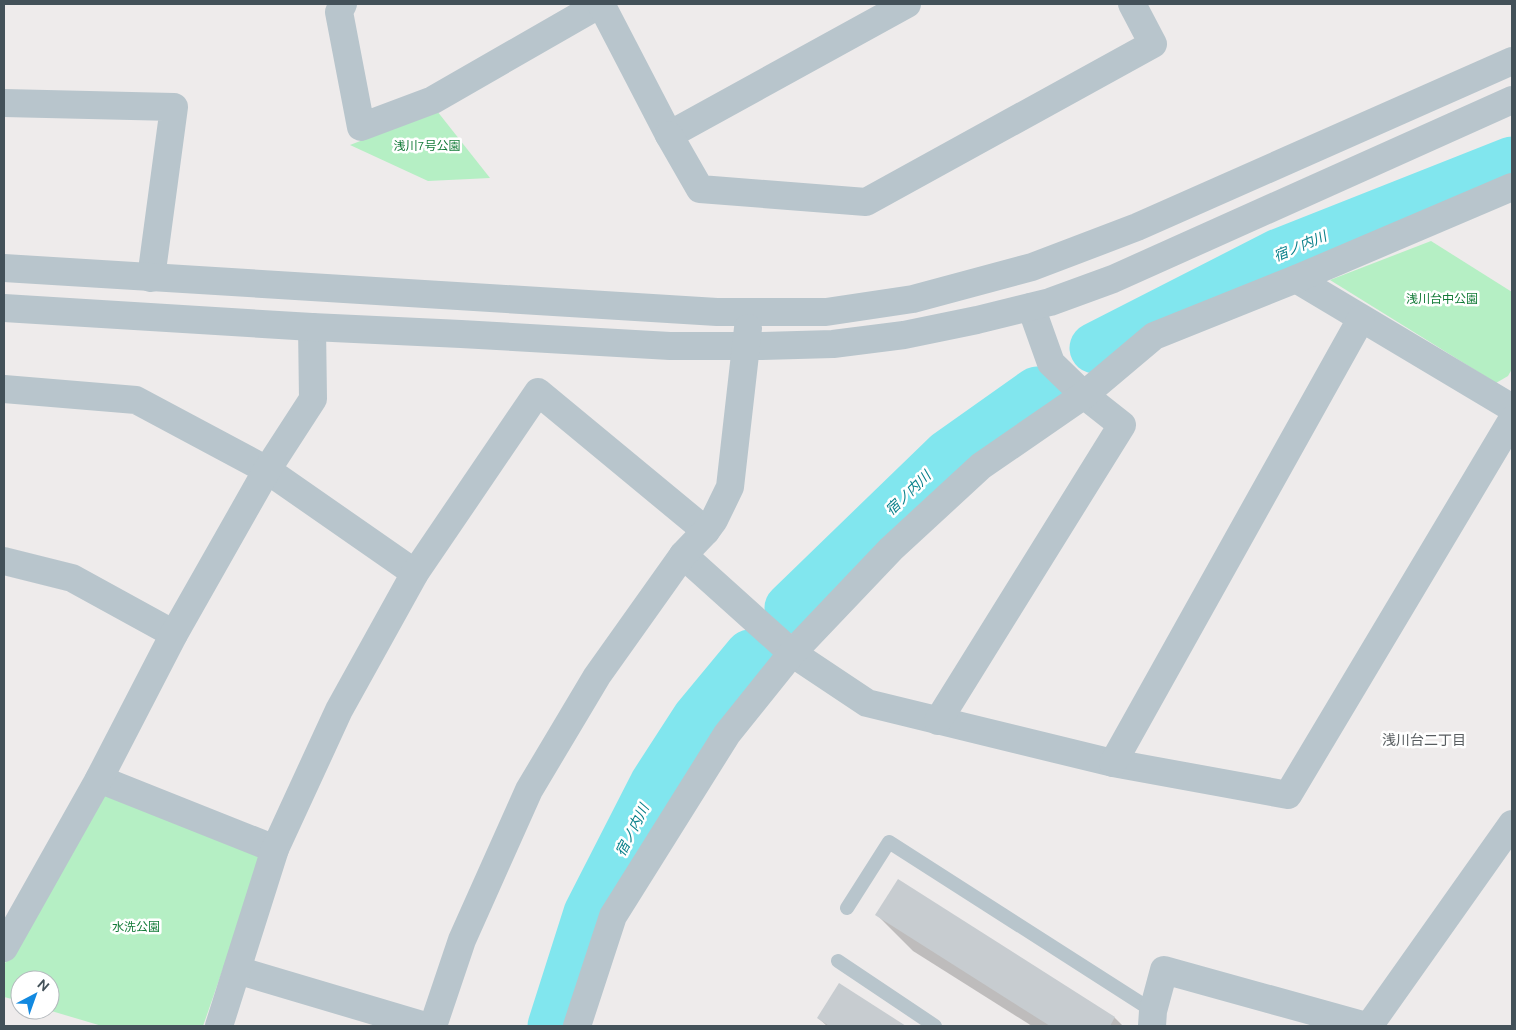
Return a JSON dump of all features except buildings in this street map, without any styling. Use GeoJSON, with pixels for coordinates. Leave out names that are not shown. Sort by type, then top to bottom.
{"type":"FeatureCollection","features":[{"type":"Feature","properties":{"kind":"street"},"geometry":{"type":"LineString","coordinates":[[343,4],[339,12],[361,127],[434,100],[601,4],[669,135],[700,189],[866,202],[1152,44],[1132,4]]}},
{"type":"Feature","properties":{"kind":"street"},"geometry":{"type":"LineString","coordinates":[[669,135],[907,4]]}},
{"type":"Feature","properties":{"kind":"street"},"geometry":{"type":"LineString","coordinates":[[4,268],[717,312],[826,312],[913,299],[1032,267],[1137,227],[1512,61]]}},
{"type":"Feature","properties":{"kind":"street"},"geometry":{"type":"LineString","coordinates":[[4,308],[670,346],[833,344],[895,336],[977,320],[1050,302],[1113,279],[1512,100]]}},
{"type":"Feature","properties":{"kind":"street"},"geometry":{"type":"LineString","coordinates":[[4,103],[174,107],[151,278]]}},
{"type":"Feature","properties":{"kind":"street"},"geometry":{"type":"LineString","coordinates":[[577,1026],[613,916],[727,734],[792,653],[891,549],[981,466],[1084,396],[1154,336],[1296,279],[1512,187]]}},
{"type":"Feature","properties":{"kind":"street"},"geometry":{"type":"LineString","coordinates":[[1296,279],[1512,408]]}},
{"type":"Feature","properties":{"kind":"street"},"geometry":{"type":"LineString","coordinates":[[938,722],[1122,425],[1084,396],[1051,363],[1030,307]]}},
{"type":"Feature","properties":{"kind":"street"},"geometry":{"type":"LineString","coordinates":[[432,1026],[462,940],[529,790],[597,676],[683,555],[714,520],[730,487],[749,312]]}},
{"type":"Feature","properties":{"kind":"street"},"geometry":{"type":"LineString","coordinates":[[1113,762],[1361,319]]}},
{"type":"Feature","properties":{"kind":"street"},"geometry":{"type":"LineString","coordinates":[[4,948],[99,779],[174,634],[267,470],[312,399],[312,327]]}},
{"type":"Feature","properties":{"kind":"street"},"geometry":{"type":"LineString","coordinates":[[4,388],[136,400],[267,470],[415,573]]}},
{"type":"Feature","properties":{"kind":"street"},"geometry":{"type":"LineString","coordinates":[[219,1026],[276,849],[339,710],[415,573],[538,392],[706,531]]}},
{"type":"Feature","properties":{"kind":"street"},"geometry":{"type":"LineString","coordinates":[[683,555],[792,653],[867,703],[938,722],[1113,762],[1288,795],[1512,420]]}},
{"type":"Feature","properties":{"kind":"street"},"geometry":{"type":"LineString","coordinates":[[4,561],[72,578],[174,634]]}},
{"type":"Feature","properties":{"kind":"street"},"geometry":{"type":"LineString","coordinates":[[99,779],[276,849]]}},
{"type":"Feature","properties":{"kind":"street"},"geometry":{"type":"LineString","coordinates":[[1152,1018],[1164,970],[1367,1026],[1512,824]]}},
{"type":"Feature","properties":{"kind":"street"},"geometry":{"type":"LineString","coordinates":[[237,970],[425,1026]]}},
{"type":"Feature","properties":{"kind":"lane"},"geometry":{"type":"LineString","coordinates":[[847,908],[889,842],[1152,1018]]}},
{"type":"Feature","properties":{"kind":"lane"},"geometry":{"type":"LineString","coordinates":[[838,961],[935,1026]]}},
{"type":"Feature","properties":{"kind":"green space","name":"浅川7号公園"},"geometry":{"type":"Polygon","coordinates":[[[437,111],[490,178],[428,181],[350,145],[437,111]]]}},
{"type":"Feature","properties":{"kind":"green space","name":"浅川台中公園"},"geometry":{"type":"Polygon","coordinates":[[[1431,241],[1512,292],[1512,369],[1508,376],[1496,383],[1330,280],[1431,241]]]}},
{"type":"Feature","properties":{"kind":"green space","name":"水洗公園"},"geometry":{"type":"Polygon","coordinates":[[[103,789],[262,857],[203,1026],[102,1026],[60,1014],[60,970],[10,970],[10,998],[4,997],[4,965],[103,789]]]}},
{"type":"Feature","properties":{"kind":"waterway","name":"宿ノ内川"},"geometry":{"type":"LineString","coordinates":[[1095,348],[1279,254],[1512,162]]}},
{"type":"Feature","properties":{"kind":"waterway","name":"宿ノ内川"},"geometry":{"type":"LineString","coordinates":[[790,608],[948,455],[1037,392]]}},
{"type":"Feature","properties":{"kind":"waterway","name":"宿ノ内川"},"geometry":{"type":"LineString","coordinates":[[553,1026],[589,913],[655,784],[697,719],[750,655]]}},
{"type":"Feature","properties":{"kind":"district","name":"浅川台二丁目"},"geometry":{"type":"Point","coordinates":[1424,740]}}]}
